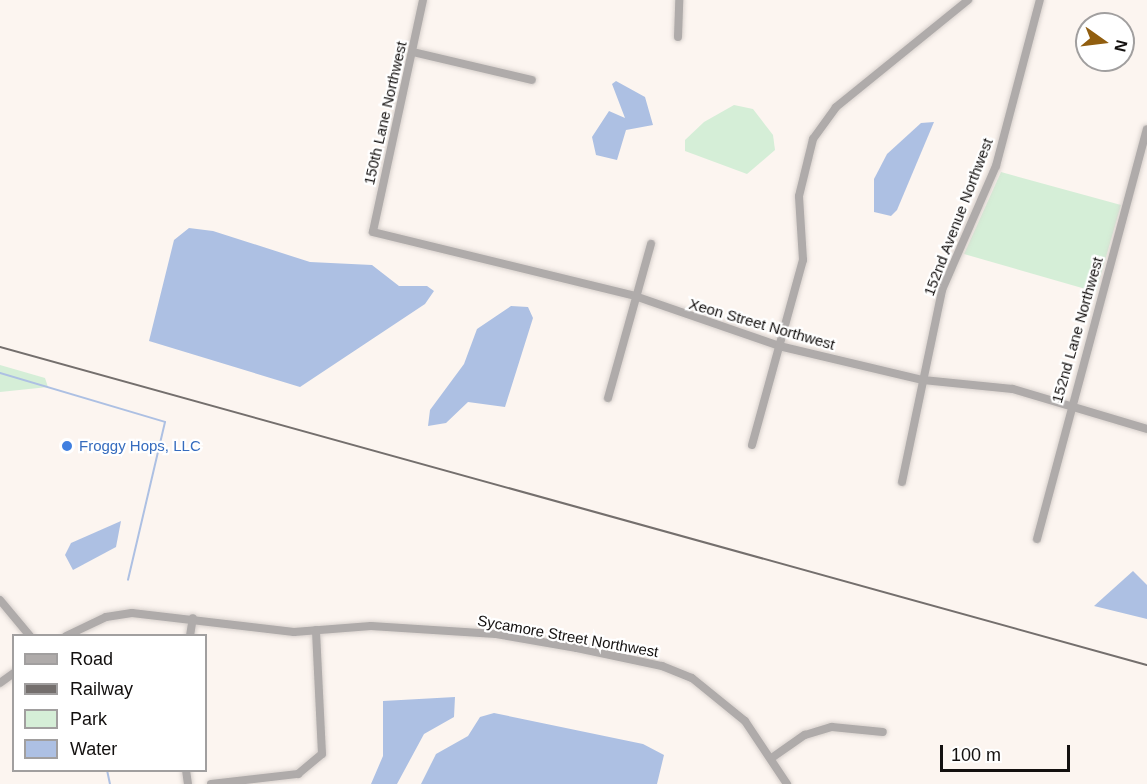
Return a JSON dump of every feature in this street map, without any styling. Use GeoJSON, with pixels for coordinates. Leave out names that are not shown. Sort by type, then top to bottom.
{"type":"FeatureCollection","features":[{"type":"Feature","properties":{"kind":"street","name":"150th Lane Northwest"},"geometry":{"type":"LineString","coordinates":[[373,232],[423,0]]}},
{"type":"Feature","properties":{"kind":"street"},"geometry":{"type":"LineString","coordinates":[[678,37],[679,0]]}},
{"type":"Feature","properties":{"kind":"street"},"geometry":{"type":"LineString","coordinates":[[752,445],[803,260],[799,196],[813,139],[836,107],[968,0]]}},
{"type":"Feature","properties":{"kind":"street","name":"152nd Avenue Northwest"},"geometry":{"type":"LineString","coordinates":[[902,482],[942,290],[996,166],[1040,0]]}},
{"type":"Feature","properties":{"kind":"street"},"geometry":{"type":"LineString","coordinates":[[413,52],[532,80]]}},
{"type":"Feature","properties":{"kind":"street","name":"152nd Lane Northwest"},"geometry":{"type":"LineString","coordinates":[[1037,539],[1070,407],[1147,129]]}},
{"type":"Feature","properties":{"kind":"street","name":"Xeon Street Northwest"},"geometry":{"type":"LineString","coordinates":[[373,232],[635,297],[779,346],[923,380],[988,384],[1147,429]]}},
{"type":"Feature","properties":{"kind":"street"},"geometry":{"type":"LineString","coordinates":[[608,398],[651,244]]}},
{"type":"Feature","properties":{"kind":"street"},"geometry":{"type":"LineString","coordinates":[[0,600],[28,634]]}},
{"type":"Feature","properties":{"kind":"street","name":"Sycamore Street Northwest"},"geometry":{"type":"LineString","coordinates":[[70,634],[106,617],[132,613],[193,618],[240,628],[316,630],[371,626],[496,634],[662,666],[720,698],[773,757]]}},
{"type":"Feature","properties":{"kind":"street"},"geometry":{"type":"LineString","coordinates":[[190,634],[193,618]]}},
{"type":"Feature","properties":{"kind":"street"},"geometry":{"type":"LineString","coordinates":[[211,784],[278,777],[312,767],[324,740],[316,630]]}},
{"type":"Feature","properties":{"kind":"street"},"geometry":{"type":"LineString","coordinates":[[787,784],[773,757],[805,735],[832,727],[883,732]]}},
{"type":"Feature","properties":{"kind":"green space"},"geometry":{"type":"Polygon","coordinates":[[[734,105],[753,109],[773,135],[775,150],[747,174],[685,151],[685,140],[704,122],[734,105]]]}},
{"type":"Feature","properties":{"kind":"green space"},"geometry":{"type":"Polygon","coordinates":[[[1001,172],[1121,205],[1096,292],[964,254],[1001,172]]]}},
{"type":"Feature","properties":{"kind":"green space"},"geometry":{"type":"Polygon","coordinates":[[[0,365],[45,378],[48,387],[0,392],[0,365]]]}},
{"type":"Feature","properties":{"kind":"water"},"geometry":{"type":"Polygon","coordinates":[[[616,81],[645,97],[653,125],[626,130],[617,160],[596,155],[592,137],[609,111],[625,118],[612,84],[616,81]]]}},
{"type":"Feature","properties":{"kind":"water"},"geometry":{"type":"Polygon","coordinates":[[[934,122],[897,210],[891,216],[874,212],[874,179],[887,154],[921,123],[934,122]]]}},
{"type":"Feature","properties":{"kind":"water"},"geometry":{"type":"Polygon","coordinates":[[[189,228],[213,231],[310,262],[372,265],[399,286],[427,286],[434,291],[425,304],[300,387],[149,341],[174,240],[189,228]]]}},
{"type":"Feature","properties":{"kind":"water"},"geometry":{"type":"Polygon","coordinates":[[[511,306],[528,307],[533,318],[505,407],[468,402],[446,423],[428,426],[430,410],[464,364],[477,329],[511,306]]]}},
{"type":"Feature","properties":{"kind":"water"},"geometry":{"type":"Polygon","coordinates":[[[121,521],[116,547],[73,570],[65,555],[71,543],[121,521]]]}},
{"type":"Feature","properties":{"kind":"water"},"geometry":{"type":"Polygon","coordinates":[[[1133,571],[1147,585],[1147,619],[1094,606],[1133,571]]]}},
{"type":"Feature","properties":{"kind":"water"},"geometry":{"type":"Polygon","coordinates":[[[455,697],[454,717],[424,734],[397,784],[371,784],[383,756],[383,701],[455,697]]]}},
{"type":"Feature","properties":{"kind":"water"},"geometry":{"type":"Polygon","coordinates":[[[494,713],[643,744],[664,755],[657,784],[421,784],[436,754],[468,736],[480,717],[494,713]]]}},
{"type":"Feature","properties":{"kind":"waterway"},"geometry":{"type":"LineString","coordinates":[[0,373],[165,422],[128,580]]}},
{"type":"Feature","properties":{"kind":"waterway"},"geometry":{"type":"LineString","coordinates":[[107,772],[110,784]]}},
{"type":"Feature","properties":{"kind":"railway"},"geometry":{"type":"LineString","coordinates":[[0,347],[1147,665]]}},
{"type":"Feature","properties":{"kind":"place","name":"Froggy Hops, LLC"},"geometry":{"type":"Point","coordinates":[67,446]}}]}
